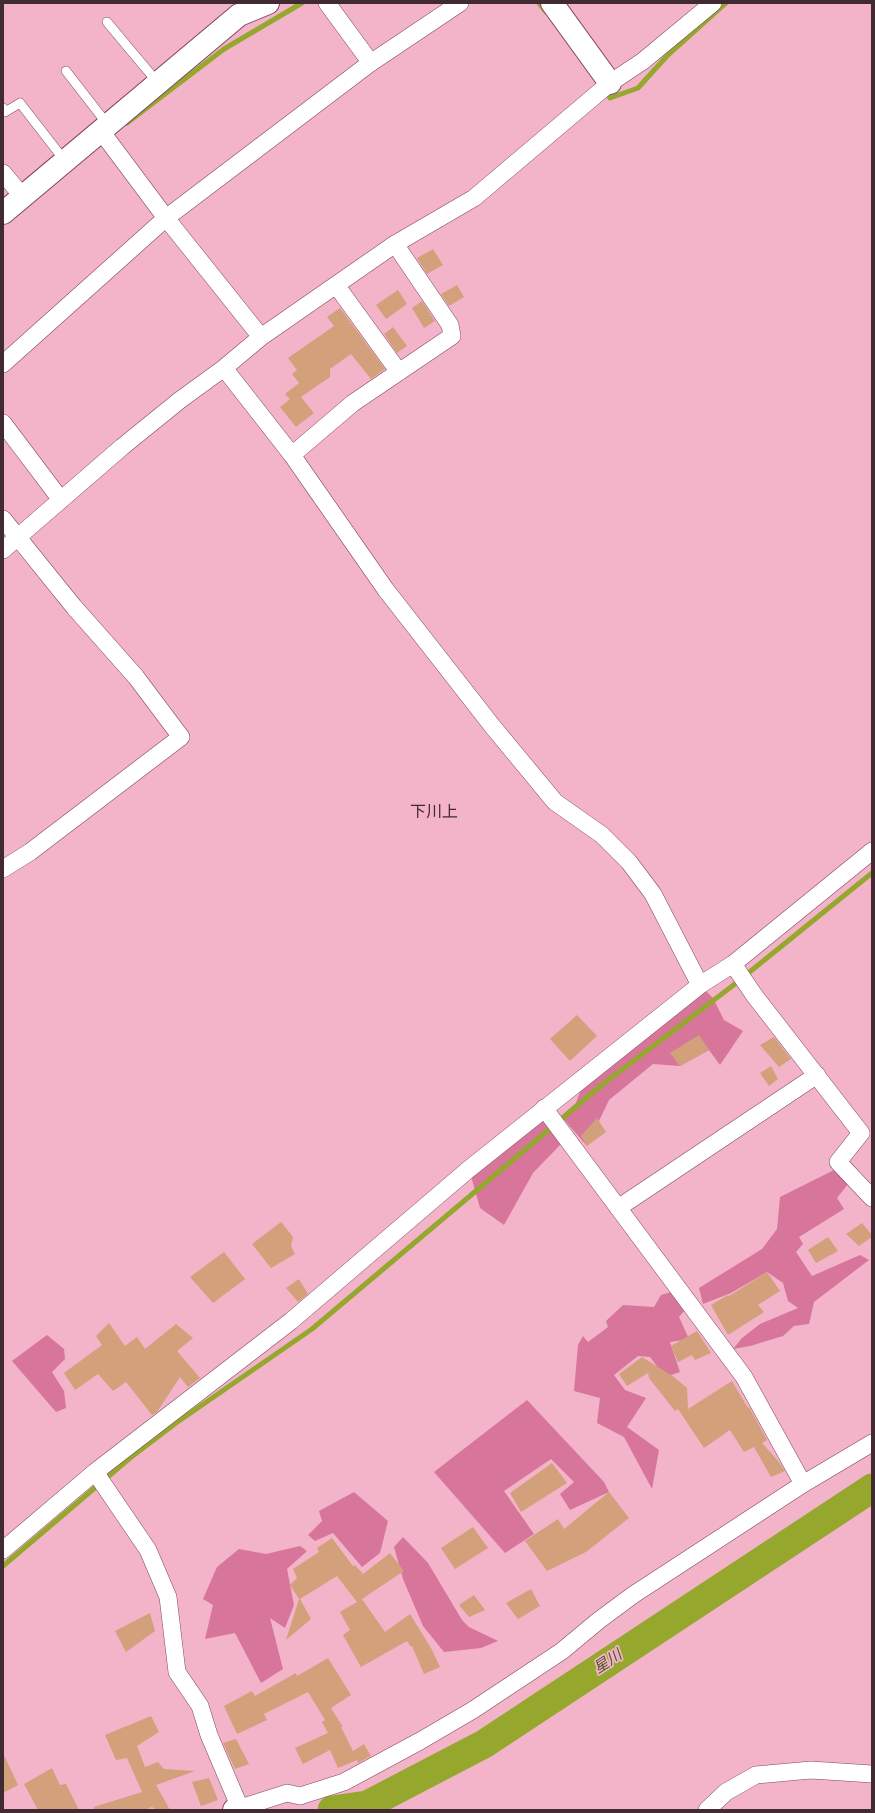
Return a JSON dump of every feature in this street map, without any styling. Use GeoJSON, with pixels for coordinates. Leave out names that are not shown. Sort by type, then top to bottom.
{"type":"FeatureCollection","features":[{"type":"Feature","properties":{"kind":"street"},"geometry":{"type":"LineString","coordinates":[[3,213],[240,15],[268,3]]}},
{"type":"Feature","properties":{"kind":"street"},"geometry":{"type":"LineString","coordinates":[[327,3],[371,63]]}},
{"type":"Feature","properties":{"kind":"street"},"geometry":{"type":"LineString","coordinates":[[3,364],[166,218],[371,63],[460,3]]}},
{"type":"Feature","properties":{"kind":"street"},"geometry":{"type":"LineString","coordinates":[[552,3],[610,83]]}},
{"type":"Feature","properties":{"kind":"street"},"geometry":{"type":"LineString","coordinates":[[3,550],[180,400],[224,368],[261,337],[395,244],[474,198],[610,83],[643,61],[713,3]]}},
{"type":"Feature","properties":{"kind":"street"},"geometry":{"type":"LineString","coordinates":[[105,128],[166,218],[261,337]]}},
{"type":"Feature","properties":{"kind":"street"},"geometry":{"type":"LineString","coordinates":[[3,173],[23,196]]}},
{"type":"Feature","properties":{"kind":"street"},"geometry":{"type":"LineString","coordinates":[[292,455],[353,403],[452,336],[450,325],[395,244]]}},
{"type":"Feature","properties":{"kind":"street"},"geometry":{"type":"LineString","coordinates":[[336,285],[398,372]]}},
{"type":"Feature","properties":{"kind":"street"},"geometry":{"type":"LineString","coordinates":[[224,368],[292,455],[386,590],[493,727],[555,802],[602,835],[629,862],[653,894],[700,985]]}},
{"type":"Feature","properties":{"kind":"street"},"geometry":{"type":"LineString","coordinates":[[3,423],[61,500]]}},
{"type":"Feature","properties":{"kind":"street"},"geometry":{"type":"LineString","coordinates":[[3,519],[74,607],[136,677],[181,738],[30,852],[3,869]]}},
{"type":"Feature","properties":{"kind":"street"},"geometry":{"type":"LineString","coordinates":[[3,1550],[95,1472],[292,1321],[469,1169],[544,1108],[700,985],[733,964],[872,851]]}},
{"type":"Feature","properties":{"kind":"street"},"geometry":{"type":"LineString","coordinates":[[733,964],[754,995],[861,1133],[838,1162],[872,1198]]}},
{"type":"Feature","properties":{"kind":"street"},"geometry":{"type":"LineString","coordinates":[[618,1208],[817,1075]]}},
{"type":"Feature","properties":{"kind":"street"},"geometry":{"type":"LineString","coordinates":[[544,1108],[744,1377],[803,1484]]}},
{"type":"Feature","properties":{"kind":"street"},"geometry":{"type":"LineString","coordinates":[[95,1472],[148,1550],[168,1597],[177,1672],[200,1706],[209,1735],[237,1809],[288,1793],[300,1796],[344,1782],[467,1714],[562,1651],[598,1621],[634,1595],[803,1484],[872,1443]]}},
{"type":"Feature","properties":{"kind":"street"},"geometry":{"type":"LineString","coordinates":[[707,1810],[726,1792],[756,1775],[811,1770],[872,1774]]}},
{"type":"Feature","properties":{"kind":"street"},"geometry":{"type":"LineString","coordinates":[[266,1799],[281,1810]]}},
{"type":"Feature","properties":{"kind":"lane"},"geometry":{"type":"LineString","coordinates":[[107,22],[158,83]]}},
{"type":"Feature","properties":{"kind":"lane"},"geometry":{"type":"LineString","coordinates":[[66,71],[105,128]]}},
{"type":"Feature","properties":{"kind":"lane"},"geometry":{"type":"LineString","coordinates":[[3,108],[5,112],[20,103],[65,160]]}},
{"type":"Feature","properties":{"kind":"shaded area"},"geometry":{"type":"Polygon","coordinates":[[[700,985],[713,998],[724,1020],[743,1031],[720,1065],[709,1050],[680,1066],[653,1064],[609,1100],[587,1146],[561,1116],[576,1103],[583,1083],[700,985]]]}},
{"type":"Feature","properties":{"kind":"shaded area"},"geometry":{"type":"Polygon","coordinates":[[[529,1120],[552,1122],[561,1144],[533,1173],[504,1225],[480,1208],[469,1169],[529,1120]]]}},
{"type":"Feature","properties":{"kind":"shaded area"},"geometry":{"type":"Polygon","coordinates":[[[838,1168],[848,1184],[837,1198],[844,1209],[799,1237],[803,1244],[796,1252],[812,1276],[860,1255],[869,1260],[814,1302],[809,1324],[794,1326],[783,1336],[750,1346],[733,1349],[742,1338],[760,1324],[798,1308],[788,1301],[783,1283],[767,1272],[731,1293],[703,1304],[699,1288],[762,1249],[777,1229],[780,1197],[838,1168]]]}},
{"type":"Feature","properties":{"kind":"shaded area"},"geometry":{"type":"Polygon","coordinates":[[[688,1287],[690,1304],[679,1317],[689,1339],[670,1342],[680,1372],[665,1377],[650,1357],[638,1356],[614,1375],[625,1390],[646,1398],[627,1427],[659,1450],[652,1489],[624,1437],[597,1423],[600,1398],[574,1391],[578,1345],[583,1336],[588,1342],[608,1327],[606,1321],[623,1305],[654,1307],[661,1295],[688,1287]]]}},
{"type":"Feature","properties":{"kind":"shaded area"},"geometry":{"type":"Polygon","coordinates":[[[47,1335],[64,1349],[65,1359],[52,1372],[64,1391],[66,1408],[56,1412],[12,1361],[47,1335]]]}},
{"type":"Feature","properties":{"kind":"shaded area"},"geometry":{"type":"Polygon","coordinates":[[[527,1400],[604,1482],[609,1492],[570,1510],[560,1494],[574,1482],[551,1459],[504,1491],[534,1534],[505,1553],[434,1472],[527,1400]]]}},
{"type":"Feature","properties":{"kind":"shaded area"},"geometry":{"type":"Polygon","coordinates":[[[354,1492],[388,1521],[380,1553],[362,1567],[333,1533],[315,1541],[308,1535],[322,1521],[319,1511],[354,1492]]]}},
{"type":"Feature","properties":{"kind":"shaded area"},"geometry":{"type":"Polygon","coordinates":[[[403,1537],[428,1563],[462,1620],[469,1627],[498,1641],[481,1648],[444,1652],[423,1626],[403,1579],[394,1547],[403,1537]]]}},
{"type":"Feature","properties":{"kind":"shaded area"},"geometry":{"type":"Polygon","coordinates":[[[300,1546],[307,1551],[287,1569],[294,1605],[285,1628],[270,1618],[283,1669],[261,1683],[235,1633],[205,1639],[213,1605],[203,1599],[217,1567],[239,1549],[266,1554],[300,1546]]]}},
{"type":"Feature","properties":{"kind":"building"},"geometry":{"type":"Polygon","coordinates":[[[433,249],[443,265],[427,274],[417,258],[433,249]]]}},
{"type":"Feature","properties":{"kind":"building"},"geometry":{"type":"Polygon","coordinates":[[[457,285],[464,297],[449,306],[441,294],[457,285]]]}},
{"type":"Feature","properties":{"kind":"building"},"geometry":{"type":"Polygon","coordinates":[[[398,290],[407,304],[386,319],[376,305],[398,290]]]}},
{"type":"Feature","properties":{"kind":"building"},"geometry":{"type":"Polygon","coordinates":[[[422,301],[435,321],[424,328],[412,308],[422,301]]]}},
{"type":"Feature","properties":{"kind":"building"},"geometry":{"type":"Polygon","coordinates":[[[340,308],[385,369],[371,379],[351,354],[330,369],[330,377],[301,397],[314,413],[296,427],[280,407],[290,399],[285,394],[299,383],[292,374],[297,370],[288,358],[334,326],[327,317],[340,308]]]}},
{"type":"Feature","properties":{"kind":"building"},"geometry":{"type":"Polygon","coordinates":[[[393,327],[407,346],[397,353],[384,334],[393,327]]]}},
{"type":"Feature","properties":{"kind":"building"},"geometry":{"type":"Polygon","coordinates":[[[577,1015],[597,1036],[570,1061],[550,1039],[577,1015]]]}},
{"type":"Feature","properties":{"kind":"building"},"geometry":{"type":"Polygon","coordinates":[[[699,1035],[709,1050],[680,1066],[670,1053],[699,1035]]]}},
{"type":"Feature","properties":{"kind":"building"},"geometry":{"type":"Polygon","coordinates":[[[774,1037],[791,1059],[779,1067],[760,1045],[774,1037]]]}},
{"type":"Feature","properties":{"kind":"building"},"geometry":{"type":"Polygon","coordinates":[[[771,1066],[778,1079],[769,1086],[760,1073],[771,1066]]]}},
{"type":"Feature","properties":{"kind":"building"},"geometry":{"type":"Polygon","coordinates":[[[597,1118],[606,1132],[587,1146],[581,1136],[597,1118]]]}},
{"type":"Feature","properties":{"kind":"building"},"geometry":{"type":"Polygon","coordinates":[[[281,1222],[293,1237],[291,1246],[295,1254],[271,1268],[252,1244],[281,1222]]]}},
{"type":"Feature","properties":{"kind":"building"},"geometry":{"type":"Polygon","coordinates":[[[862,1223],[872,1237],[859,1246],[846,1234],[862,1223]]]}},
{"type":"Feature","properties":{"kind":"building"},"geometry":{"type":"Polygon","coordinates":[[[828,1237],[838,1251],[816,1263],[808,1250],[828,1237]]]}},
{"type":"Feature","properties":{"kind":"building"},"geometry":{"type":"Polygon","coordinates":[[[224,1252],[245,1279],[213,1303],[190,1277],[224,1252]]]}},
{"type":"Feature","properties":{"kind":"building"},"geometry":{"type":"Polygon","coordinates":[[[767,1272],[780,1291],[758,1305],[764,1312],[728,1335],[711,1305],[728,1295],[729,1296],[767,1272]]]}},
{"type":"Feature","properties":{"kind":"building"},"geometry":{"type":"Polygon","coordinates":[[[299,1279],[308,1294],[298,1302],[286,1288],[299,1279]]]}},
{"type":"Feature","properties":{"kind":"building"},"geometry":{"type":"Polygon","coordinates":[[[109,1323],[125,1346],[137,1337],[145,1349],[176,1324],[193,1338],[177,1351],[200,1378],[188,1387],[180,1377],[157,1412],[152,1415],[126,1382],[113,1391],[98,1374],[75,1390],[64,1373],[102,1345],[96,1336],[109,1323]]]}},
{"type":"Feature","properties":{"kind":"building"},"geometry":{"type":"Polygon","coordinates":[[[697,1331],[711,1353],[695,1360],[692,1355],[678,1362],[671,1346],[697,1331]]]}},
{"type":"Feature","properties":{"kind":"building"},"geometry":{"type":"Polygon","coordinates":[[[642,1357],[674,1377],[687,1388],[688,1409],[732,1381],[748,1408],[749,1407],[767,1440],[762,1443],[785,1471],[771,1477],[754,1447],[744,1452],[730,1430],[704,1448],[678,1409],[675,1411],[649,1378],[648,1373],[627,1386],[619,1374],[642,1357]]]}},
{"type":"Feature","properties":{"kind":"building"},"geometry":{"type":"Polygon","coordinates":[[[552,1463],[567,1483],[521,1512],[510,1493],[552,1463]]]}},
{"type":"Feature","properties":{"kind":"building"},"geometry":{"type":"Polygon","coordinates":[[[609,1492],[629,1518],[586,1552],[547,1571],[525,1541],[558,1519],[564,1529],[609,1492]]]}},
{"type":"Feature","properties":{"kind":"building"},"geometry":{"type":"Polygon","coordinates":[[[473,1527],[488,1548],[455,1569],[441,1548],[473,1527]]]}},
{"type":"Feature","properties":{"kind":"building"},"geometry":{"type":"Polygon","coordinates":[[[332,1538],[353,1566],[355,1565],[363,1574],[390,1553],[404,1571],[362,1599],[385,1632],[410,1614],[431,1648],[440,1667],[424,1674],[412,1646],[411,1647],[407,1641],[361,1667],[343,1635],[350,1630],[340,1612],[357,1602],[337,1576],[300,1599],[311,1619],[286,1640],[299,1599],[290,1585],[297,1578],[293,1569],[319,1552],[317,1548],[332,1538]]]}},
{"type":"Feature","properties":{"kind":"building"},"geometry":{"type":"Polygon","coordinates":[[[531,1589],[540,1606],[518,1619],[506,1603],[531,1589]]]}},
{"type":"Feature","properties":{"kind":"building"},"geometry":{"type":"Polygon","coordinates":[[[474,1595],[485,1610],[469,1617],[459,1605],[474,1595]]]}},
{"type":"Feature","properties":{"kind":"building"},"geometry":{"type":"Polygon","coordinates":[[[150,1613],[155,1631],[126,1652],[115,1631],[150,1613]]]}},
{"type":"Feature","properties":{"kind":"building"},"geometry":{"type":"Polygon","coordinates":[[[328,1658],[351,1695],[331,1708],[343,1727],[341,1727],[353,1751],[364,1744],[371,1756],[358,1763],[357,1760],[338,1768],[330,1750],[303,1764],[295,1748],[328,1733],[322,1722],[325,1720],[308,1692],[264,1714],[267,1720],[237,1734],[224,1706],[252,1691],[255,1696],[296,1673],[297,1676],[328,1658]]]}},
{"type":"Feature","properties":{"kind":"building"},"geometry":{"type":"Polygon","coordinates":[[[151,1716],[159,1732],[137,1746],[145,1767],[158,1762],[164,1769],[195,1771],[156,1785],[170,1810],[157,1810],[152,1807],[145,1810],[94,1810],[94,1807],[142,1792],[127,1758],[116,1760],[105,1735],[151,1716]]]}},
{"type":"Feature","properties":{"kind":"building"},"geometry":{"type":"Polygon","coordinates":[[[236,1739],[249,1764],[235,1769],[223,1743],[236,1739]]]}},
{"type":"Feature","properties":{"kind":"building"},"geometry":{"type":"Polygon","coordinates":[[[3,1753],[18,1785],[3,1793],[3,1753]]]}},
{"type":"Feature","properties":{"kind":"building"},"geometry":{"type":"Polygon","coordinates":[[[52,1768],[60,1785],[66,1784],[79,1810],[38,1810],[24,1784],[52,1768]]]}},
{"type":"Feature","properties":{"kind":"building"},"geometry":{"type":"Polygon","coordinates":[[[209,1778],[218,1800],[201,1806],[192,1782],[209,1778]]]}},
{"type":"Feature","properties":{"kind":"waterway"},"geometry":{"type":"LineString","coordinates":[[127,123],[224,49],[302,3]]}},
{"type":"Feature","properties":{"kind":"waterway"},"geometry":{"type":"LineString","coordinates":[[539,3],[546,12]]}},
{"type":"Feature","properties":{"kind":"waterway"},"geometry":{"type":"LineString","coordinates":[[605,90],[610,98],[638,88],[667,56],[726,3]]}},
{"type":"Feature","properties":{"kind":"waterway"},"geometry":{"type":"LineString","coordinates":[[3,1566],[130,1458],[176,1423],[312,1329],[603,1084],[731,987],[872,873]]}},
{"type":"Feature","properties":{"kind":"waterway","name":"星川"},"geometry":{"type":"LineString","coordinates":[[332,1810],[367,1805],[484,1744],[872,1488]]}},
{"type":"Feature","properties":{"kind":"district","name":"下川上"},"geometry":{"type":"Point","coordinates":[434,812]}}]}
